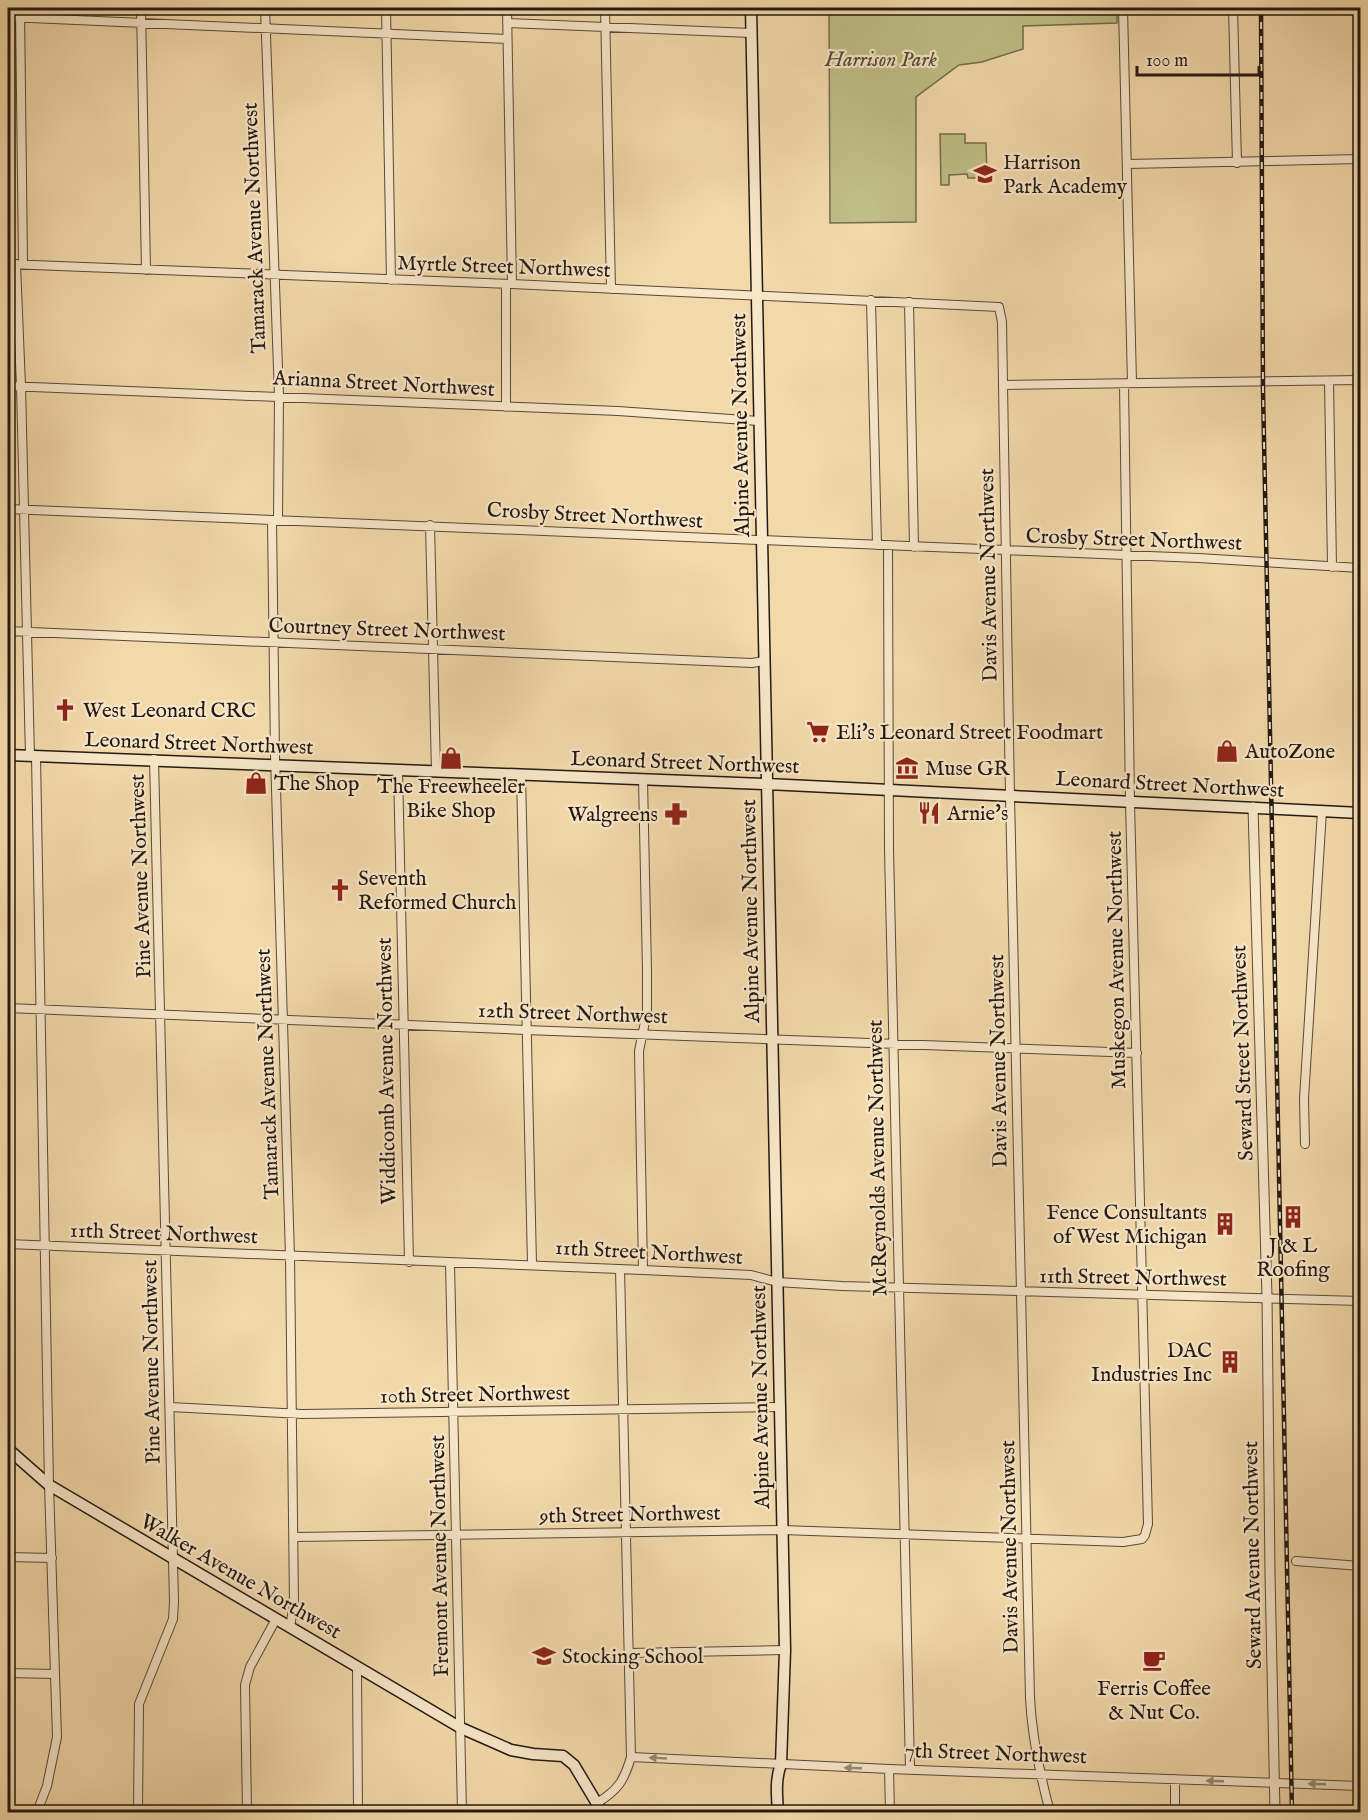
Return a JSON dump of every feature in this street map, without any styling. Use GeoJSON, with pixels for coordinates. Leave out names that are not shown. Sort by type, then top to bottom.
{"type":"FeatureCollection","features":[{"type":"Feature","properties":{"kind":"main road","name":"Alpine Avenue Northwest"},"geometry":{"type":"LineString","coordinates":[[751,8],[785,1650],[782,1764],[778,1773],[778,1812]]}},
{"type":"Feature","properties":{"kind":"main road","name":"Leonard Street Northwest"},"geometry":{"type":"LineString","coordinates":[[8,755],[767,784],[1360,813]]}},
{"type":"Feature","properties":{"kind":"main road","name":"Walker Avenue Northwest"},"geometry":{"type":"LineString","coordinates":[[8,1449],[50,1485],[461,1728]]}},
{"type":"Feature","properties":{"kind":"main road"},"geometry":{"type":"LineString","coordinates":[[461,1728],[511,1750],[563,1756],[574,1765],[599,1808]]}},
{"type":"Feature","properties":{"kind":"street"},"geometry":{"type":"LineString","coordinates":[[20,8],[15,264],[42,1010],[45,1246],[57,1737],[47,1786],[37,1812]]}},
{"type":"Feature","properties":{"kind":"street"},"geometry":{"type":"LineString","coordinates":[[141,8],[146,270]]}},
{"type":"Feature","properties":{"kind":"street","name":"Tamarack Avenue Northwest"},"geometry":{"type":"LineString","coordinates":[[265,8],[279,396],[274,643],[290,1257],[294,1537],[294,1604],[290,1627]]}},
{"type":"Feature","properties":{"kind":"street"},"geometry":{"type":"LineString","coordinates":[[386,8],[391,280]]}},
{"type":"Feature","properties":{"kind":"street"},"geometry":{"type":"LineString","coordinates":[[506,407],[509,284],[507,8]]}},
{"type":"Feature","properties":{"kind":"street"},"geometry":{"type":"LineString","coordinates":[[605,8],[611,289]]}},
{"type":"Feature","properties":{"kind":"street","name":"Muskegon Avenue Northwest"},"geometry":{"type":"LineString","coordinates":[[1123,8],[1127,164],[1126,556],[1148,1524],[1145,1535]]}},
{"type":"Feature","properties":{"kind":"street"},"geometry":{"type":"LineString","coordinates":[[1233,8],[1237,163]]}},
{"type":"Feature","properties":{"kind":"street"},"geometry":{"type":"LineString","coordinates":[[8,17],[507,39]]}},
{"type":"Feature","properties":{"kind":"street"},"geometry":{"type":"LineString","coordinates":[[507,23],[751,33]]}},
{"type":"Feature","properties":{"kind":"street"},"geometry":{"type":"LineString","coordinates":[[1127,164],[1360,159]]}},
{"type":"Feature","properties":{"kind":"street","name":"Myrtle Street Northwest"},"geometry":{"type":"LineString","coordinates":[[15,264],[999,307]]}},
{"type":"Feature","properties":{"kind":"street"},"geometry":{"type":"LineString","coordinates":[[871,300],[876,545]]}},
{"type":"Feature","properties":{"kind":"street"},"geometry":{"type":"LineString","coordinates":[[909,302],[914,547]]}},
{"type":"Feature","properties":{"kind":"street","name":"Davis Avenue Northwest"},"geometry":{"type":"LineString","coordinates":[[999,307],[1002,322],[1010,796],[1031,1724],[1040,1775],[1050,1812]]}},
{"type":"Feature","properties":{"kind":"street"},"geometry":{"type":"LineString","coordinates":[[1003,385],[1360,380]]}},
{"type":"Feature","properties":{"kind":"street"},"geometry":{"type":"LineString","coordinates":[[1329,381],[1332,567]]}},
{"type":"Feature","properties":{"kind":"street","name":"Arianna Street Northwest"},"geometry":{"type":"LineString","coordinates":[[8,386],[618,411],[759,421]]}},
{"type":"Feature","properties":{"kind":"street","name":"Crosby Street Northwest"},"geometry":{"type":"LineString","coordinates":[[8,509],[430,525],[1360,568]]}},
{"type":"Feature","properties":{"kind":"street"},"geometry":{"type":"LineString","coordinates":[[430,525],[436,771]]}},
{"type":"Feature","properties":{"kind":"street","name":"McReynolds Avenue Northwest"},"geometry":{"type":"LineString","coordinates":[[888,545],[893,1044],[909,1769]]}},
{"type":"Feature","properties":{"kind":"street","name":"Courtney Street Northwest"},"geometry":{"type":"LineString","coordinates":[[8,631],[738,662],[764,661]]}},
{"type":"Feature","properties":{"kind":"street","name":"Pine Avenue Northwest"},"geometry":{"type":"LineString","coordinates":[[138,1812],[139,1704],[173,1619],[162,1013],[154,759]]}},
{"type":"Feature","properties":{"kind":"street","name":"Widdicomb Avenue Northwest"},"geometry":{"type":"LineString","coordinates":[[398,770],[409,1262]]}},
{"type":"Feature","properties":{"kind":"street"},"geometry":{"type":"LineString","coordinates":[[521,774],[532,1264]]}},
{"type":"Feature","properties":{"kind":"street"},"geometry":{"type":"LineString","coordinates":[[643,779],[647,970],[647,1012],[639,1051],[643,1270]]}},
{"type":"Feature","properties":{"kind":"street","name":"Seward Street Northwest"},"geometry":{"type":"LineString","coordinates":[[1253,807],[1267,1297]]}},
{"type":"Feature","properties":{"kind":"street"},"geometry":{"type":"LineString","coordinates":[[1305,1144],[1304,1099],[1322,811]]}},
{"type":"Feature","properties":{"kind":"street","name":"12th Street Northwest"},"geometry":{"type":"LineString","coordinates":[[8,1008],[1016,1050],[1137,1053]]}},
{"type":"Feature","properties":{"kind":"street","name":"11th Street Northwest"},"geometry":{"type":"LineString","coordinates":[[8,1244],[409,1262],[532,1264],[751,1275],[777,1282],[898,1288],[1360,1301]]}},
{"type":"Feature","properties":{"kind":"street","name":"Fremont Avenue Northwest"},"geometry":{"type":"LineString","coordinates":[[450,1263],[462,1812]]}},
{"type":"Feature","properties":{"kind":"street"},"geometry":{"type":"LineString","coordinates":[[599,1808],[625,1778],[631,1757],[621,1269]]}},
{"type":"Feature","properties":{"kind":"street","name":"Seward Avenue Northwest"},"geometry":{"type":"LineString","coordinates":[[1267,1297],[1275,1812]]}},
{"type":"Feature","properties":{"kind":"street","name":"10th Street Northwest"},"geometry":{"type":"LineString","coordinates":[[170,1407],[292,1414],[780,1407]]}},
{"type":"Feature","properties":{"kind":"street","name":"9th Street Northwest"},"geometry":{"type":"LineString","coordinates":[[294,1537],[782,1530],[1132,1542],[1142,1539],[1145,1535]]}},
{"type":"Feature","properties":{"kind":"street"},"geometry":{"type":"LineString","coordinates":[[8,1557],[52,1558]]}},
{"type":"Feature","properties":{"kind":"street"},"geometry":{"type":"LineString","coordinates":[[1296,1561],[1360,1566]]}},
{"type":"Feature","properties":{"kind":"street"},"geometry":{"type":"LineString","coordinates":[[247,1812],[245,1685],[250,1667],[276,1619]]}},
{"type":"Feature","properties":{"kind":"street"},"geometry":{"type":"LineString","coordinates":[[629,1653],[785,1650]]}},
{"type":"Feature","properties":{"kind":"street"},"geometry":{"type":"LineString","coordinates":[[357,1666],[358,1812]]}},
{"type":"Feature","properties":{"kind":"street"},"geometry":{"type":"LineString","coordinates":[[8,1673],[55,1674]]}},
{"type":"Feature","properties":{"kind":"street","name":"7th Street Northwest"},"geometry":{"type":"LineString","coordinates":[[631,1757],[1360,1786]]}},
{"type":"Feature","properties":{"kind":"street"},"geometry":{"type":"LineString","coordinates":[[889,1769],[890,1812]]}},
{"type":"Feature","properties":{"kind":"street"},"geometry":{"type":"LineString","coordinates":[[1175,1779],[1175,1812]]}},
{"type":"Feature","properties":{"kind":"green space","name":"Harrison Park"},"geometry":{"type":"Polygon","coordinates":[[[829,8],[1117,8],[1117,23],[1023,26],[1023,49],[982,62],[959,65],[916,97],[916,222],[830,223],[829,8]]]}},
{"type":"Feature","properties":{"kind":"green space"},"geometry":{"type":"Polygon","coordinates":[[[940,134],[965,134],[965,143],[986,143],[987,178],[968,178],[967,174],[949,175],[949,185],[941,185],[940,134]]]}},
{"type":"Feature","properties":{"kind":"railway"},"geometry":{"type":"LineString","coordinates":[[1261,8],[1263,391],[1292,1812]]}},
{"type":"Feature","properties":{"kind":"place","name":"Harrison Park Academy"},"geometry":{"type":"Point","coordinates":[985,174]}},
{"type":"Feature","properties":{"kind":"place","name":"West Leonard CRC"},"geometry":{"type":"Point","coordinates":[65,710]}},
{"type":"Feature","properties":{"kind":"place","name":"Eli's Leonard Street Foodmart"},"geometry":{"type":"Point","coordinates":[818,732]}},
{"type":"Feature","properties":{"kind":"place","name":"AutoZone"},"geometry":{"type":"Point","coordinates":[1227,751]}},
{"type":"Feature","properties":{"kind":"place","name":"The Freewheeler Bike Shop"},"geometry":{"type":"Point","coordinates":[451,758]}},
{"type":"Feature","properties":{"kind":"place","name":"Muse GR"},"geometry":{"type":"Point","coordinates":[907,768]}},
{"type":"Feature","properties":{"kind":"place","name":"The Shop"},"geometry":{"type":"Point","coordinates":[256,783]}},
{"type":"Feature","properties":{"kind":"place","name":"Arnie's"},"geometry":{"type":"Point","coordinates":[929,813]}},
{"type":"Feature","properties":{"kind":"place","name":"Walgreens"},"geometry":{"type":"Point","coordinates":[676,814]}},
{"type":"Feature","properties":{"kind":"place","name":"Seventh Reformed Church"},"geometry":{"type":"Point","coordinates":[340,890]}},
{"type":"Feature","properties":{"kind":"place","name":"J & L Roofing"},"geometry":{"type":"Point","coordinates":[1293,1217]}},
{"type":"Feature","properties":{"kind":"place","name":"Fence Consultants of West Michigan"},"geometry":{"type":"Point","coordinates":[1225,1224]}},
{"type":"Feature","properties":{"kind":"place","name":"DAC Industries Inc"},"geometry":{"type":"Point","coordinates":[1230,1362]}},
{"type":"Feature","properties":{"kind":"place","name":"Stocking School"},"geometry":{"type":"Point","coordinates":[544,1656]}},
{"type":"Feature","properties":{"kind":"place","name":"Ferris Coffee & Nut Co."},"geometry":{"type":"Point","coordinates":[1154,1660]}}]}
